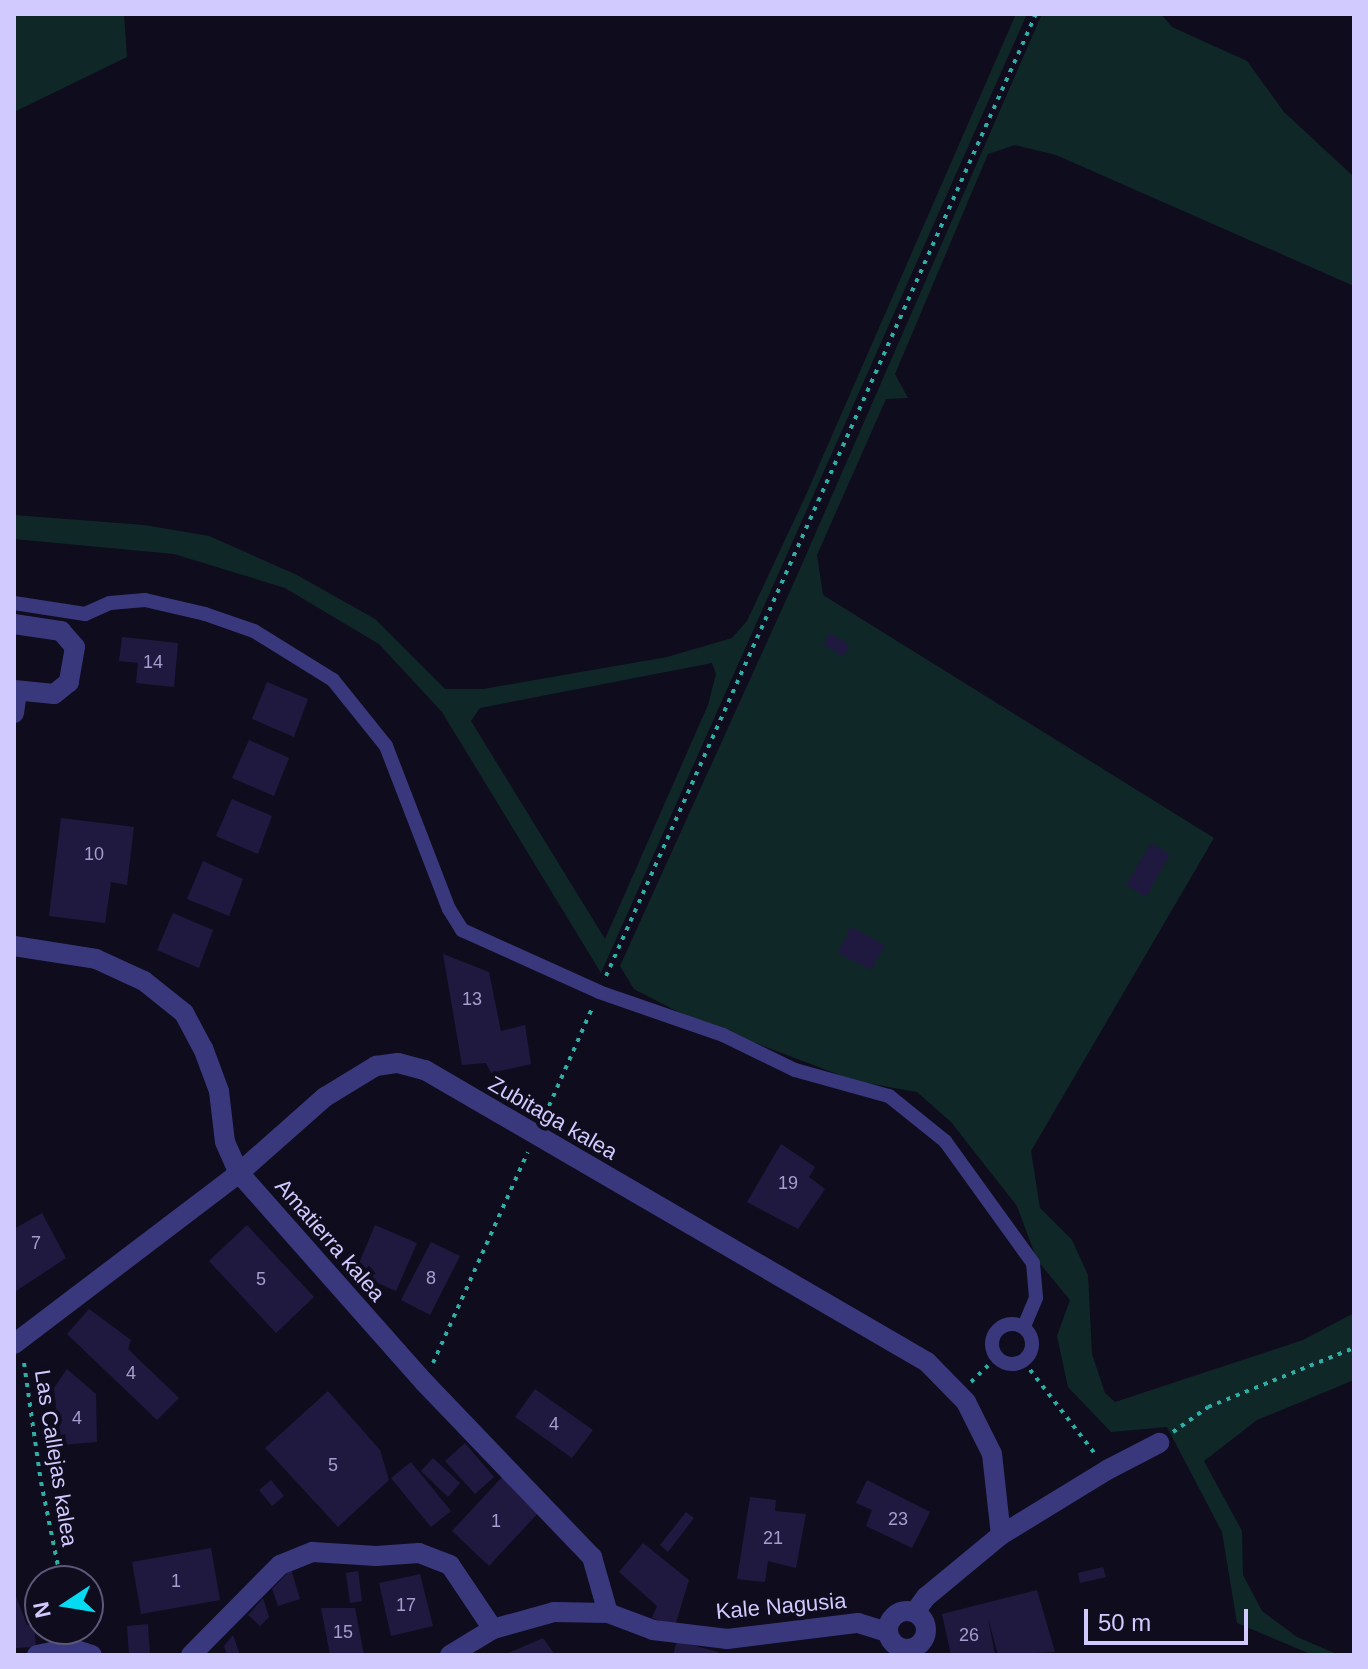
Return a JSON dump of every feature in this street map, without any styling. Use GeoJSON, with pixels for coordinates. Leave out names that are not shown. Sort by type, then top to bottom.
{"type":"FeatureCollection","features":[{"type":"Feature","properties":{"kind":"street"},"geometry":{"type":"LineString","coordinates":[[14,603],[85,614],[110,603],[145,600],[205,614],[254,631],[333,680],[386,746],[449,909],[462,930],[599,992],[723,1035],[795,1070],[889,1096],[945,1141],[1033,1263],[1036,1298],[1024,1326]]}},
{"type":"Feature","properties":{"kind":"street"},"geometry":{"type":"LineString","coordinates":[[14,624],[61,631],[75,647],[69,682],[54,694],[16,691],[14,713]]}},
{"type":"Feature","properties":{"kind":"street","name":"Amatierra kalea"},"geometry":{"type":"LineString","coordinates":[[14,946],[96,959],[144,981],[184,1013],[203,1048],[219,1091],[225,1142],[239,1173],[424,1382],[592,1557],[608,1613]]}},
{"type":"Feature","properties":{"kind":"street","name":"Zubitaga kalea"},"geometry":{"type":"LineString","coordinates":[[17,1342],[239,1173],[325,1097],[376,1066],[398,1063],[425,1070],[927,1362],[966,1402],[992,1454],[1001,1535]]}},
{"type":"Feature","properties":{"kind":"street"},"geometry":{"type":"LineString","coordinates":[[1006,1323],[1024,1326],[1032,1339],[1030,1355],[1024,1362],[1008,1364],[995,1359],[994,1332],[1006,1323]]}},
{"type":"Feature","properties":{"kind":"street"},"geometry":{"type":"LineString","coordinates":[[915,1612],[926,1597],[1001,1535],[1107,1470],[1159,1443]]}},
{"type":"Feature","properties":{"kind":"street"},"geometry":{"type":"LineString","coordinates":[[191,1655],[280,1565],[313,1552],[376,1556],[419,1553],[450,1565],[493,1629]]}},
{"type":"Feature","properties":{"kind":"street","name":"Kale Nagusia"},"geometry":{"type":"LineString","coordinates":[[450,1655],[493,1629],[554,1612],[608,1613],[653,1630],[727,1639],[858,1623],[888,1632]]}},
{"type":"Feature","properties":{"kind":"street"},"geometry":{"type":"LineString","coordinates":[[915,1612],[922,1616],[926,1629],[919,1650],[899,1648],[888,1632],[896,1614],[915,1612]]}},
{"type":"Feature","properties":{"kind":"street"},"geometry":{"type":"LineString","coordinates":[[37,1655],[70,1648],[92,1655]]}},
{"type":"Feature","properties":{"kind":"path"},"geometry":{"type":"LineString","coordinates":[[424,1382],[1036,14]]}},
{"type":"Feature","properties":{"kind":"path","name":"Las Callejas kalea"},"geometry":{"type":"LineString","coordinates":[[17,1342],[58,1565]]}},
{"type":"Feature","properties":{"kind":"path"},"geometry":{"type":"LineString","coordinates":[[1159,1443],[1208,1407],[1354,1348]]}},
{"type":"Feature","properties":{"kind":"path"},"geometry":{"type":"LineString","coordinates":[[958,1393],[995,1359]]}},
{"type":"Feature","properties":{"kind":"path"},"geometry":{"type":"LineString","coordinates":[[1024,1362],[1107,1470]]}},
{"type":"Feature","properties":{"kind":"green space"},"geometry":{"type":"Polygon","coordinates":[[[14,14],[124,14],[127,57],[14,112],[14,14]]]}},
{"type":"Feature","properties":{"kind":"green space"},"geometry":{"type":"Polygon","coordinates":[[[1016,14],[1027,14],[601,973],[442,712],[379,644],[285,588],[174,554],[14,539],[14,515],[144,525],[209,536],[297,575],[375,619],[445,689],[483,689],[667,657],[732,638],[747,621],[806,495],[1016,14]],[[712,663],[480,708],[471,721],[605,939],[708,705],[716,674],[712,663]]]}},
{"type":"Feature","properties":{"kind":"green space"},"geometry":{"type":"Polygon","coordinates":[[[1042,14],[1161,14],[1172,27],[1247,61],[1284,112],[1354,177],[1354,286],[1056,155],[1015,145],[988,154],[895,374],[908,398],[886,399],[817,555],[823,595],[1214,838],[1031,1151],[1040,1208],[1072,1240],[1088,1275],[1092,1354],[1105,1393],[1115,1402],[1303,1340],[1354,1313],[1354,1380],[1257,1420],[1204,1461],[1242,1531],[1243,1575],[1262,1611],[1297,1637],[1339,1655],[1313,1655],[1237,1623],[1222,1532],[1167,1427],[1111,1432],[1068,1387],[1057,1336],[1070,1300],[1037,1260],[1017,1206],[951,1122],[917,1092],[855,1081],[690,1018],[634,989],[620,966],[796,578],[1042,14]]]}},
{"type":"Feature","properties":{"kind":"building"},"geometry":{"type":"Polygon","coordinates":[[[830,633],[850,645],[843,657],[823,644],[830,633]]]}},
{"type":"Feature","properties":{"kind":"building"},"geometry":{"type":"Polygon","coordinates":[[[122,637],[178,643],[174,687],[136,683],[138,663],[119,661],[122,637]]]}},
{"type":"Feature","properties":{"kind":"building"},"geometry":{"type":"Polygon","coordinates":[[[267,682],[308,699],[294,737],[252,719],[267,682]]]}},
{"type":"Feature","properties":{"kind":"building"},"geometry":{"type":"Polygon","coordinates":[[[249,740],[289,758],[274,796],[232,778],[249,740]]]}},
{"type":"Feature","properties":{"kind":"building"},"geometry":{"type":"Polygon","coordinates":[[[232,799],[272,816],[258,854],[216,836],[232,799]]]}},
{"type":"Feature","properties":{"kind":"building"},"geometry":{"type":"Polygon","coordinates":[[[61,818],[134,827],[127,885],[111,882],[105,923],[49,916],[61,818]]]}},
{"type":"Feature","properties":{"kind":"building"},"geometry":{"type":"Polygon","coordinates":[[[1151,843],[1170,854],[1146,897],[1126,885],[1151,843]]]}},
{"type":"Feature","properties":{"kind":"building"},"geometry":{"type":"Polygon","coordinates":[[[203,861],[243,879],[229,916],[187,899],[203,861]]]}},
{"type":"Feature","properties":{"kind":"building"},"geometry":{"type":"Polygon","coordinates":[[[173,913],[213,930],[199,968],[157,950],[173,913]]]}},
{"type":"Feature","properties":{"kind":"building"},"geometry":{"type":"Polygon","coordinates":[[[851,927],[885,945],[871,970],[838,953],[851,927]]]}},
{"type":"Feature","properties":{"kind":"building"},"geometry":{"type":"Polygon","coordinates":[[[443,954],[489,972],[501,1031],[525,1025],[531,1064],[491,1073],[486,1063],[462,1065],[443,954]]]}},
{"type":"Feature","properties":{"kind":"building"},"geometry":{"type":"Polygon","coordinates":[[[781,1144],[815,1167],[809,1177],[825,1189],[798,1229],[747,1202],[781,1144]]]}},
{"type":"Feature","properties":{"kind":"building"},"geometry":{"type":"Polygon","coordinates":[[[42,1213],[66,1258],[16,1291],[14,1229],[42,1213]]]}},
{"type":"Feature","properties":{"kind":"building"},"geometry":{"type":"Polygon","coordinates":[[[247,1225],[314,1297],[276,1333],[209,1261],[247,1225]]]}},
{"type":"Feature","properties":{"kind":"building"},"geometry":{"type":"Polygon","coordinates":[[[375,1225],[417,1243],[396,1291],[355,1273],[375,1225]]]}},
{"type":"Feature","properties":{"kind":"building"},"geometry":{"type":"Polygon","coordinates":[[[431,1242],[460,1256],[430,1315],[401,1300],[431,1242]]]}},
{"type":"Feature","properties":{"kind":"building"},"geometry":{"type":"Polygon","coordinates":[[[89,1309],[131,1340],[128,1349],[179,1398],[157,1420],[67,1334],[89,1309]]]}},
{"type":"Feature","properties":{"kind":"building"},"geometry":{"type":"Polygon","coordinates":[[[67,1369],[96,1394],[97,1442],[60,1445],[54,1388],[67,1369]]]}},
{"type":"Feature","properties":{"kind":"building"},"geometry":{"type":"Polygon","coordinates":[[[535,1389],[593,1430],[572,1458],[515,1417],[535,1389]]]}},
{"type":"Feature","properties":{"kind":"building"},"geometry":{"type":"Polygon","coordinates":[[[328,1391],[380,1450],[389,1480],[338,1527],[265,1448],[328,1391]]]}},
{"type":"Feature","properties":{"kind":"building"},"geometry":{"type":"Polygon","coordinates":[[[465,1443],[494,1477],[475,1494],[445,1461],[465,1443]]]}},
{"type":"Feature","properties":{"kind":"building"},"geometry":{"type":"Polygon","coordinates":[[[433,1458],[460,1483],[448,1497],[421,1471],[433,1458]]]}},
{"type":"Feature","properties":{"kind":"building"},"geometry":{"type":"Polygon","coordinates":[[[411,1462],[451,1511],[431,1527],[391,1478],[411,1462]]]}},
{"type":"Feature","properties":{"kind":"building"},"geometry":{"type":"Polygon","coordinates":[[[503,1476],[540,1511],[489,1566],[452,1531],[503,1476]]]}},
{"type":"Feature","properties":{"kind":"building"},"geometry":{"type":"Polygon","coordinates":[[[271,1480],[284,1496],[272,1506],[259,1490],[271,1480]]]}},
{"type":"Feature","properties":{"kind":"building"},"geometry":{"type":"Polygon","coordinates":[[[867,1480],[930,1512],[912,1548],[866,1526],[872,1510],[856,1503],[867,1480]]]}},
{"type":"Feature","properties":{"kind":"building"},"geometry":{"type":"Polygon","coordinates":[[[750,1497],[776,1500],[775,1511],[806,1514],[796,1568],[768,1561],[765,1582],[737,1579],[750,1497]]]}},
{"type":"Feature","properties":{"kind":"building"},"geometry":{"type":"Polygon","coordinates":[[[686,1512],[694,1518],[668,1552],[660,1545],[686,1512]]]}},
{"type":"Feature","properties":{"kind":"building"},"geometry":{"type":"Polygon","coordinates":[[[643,1543],[689,1580],[675,1626],[652,1618],[657,1606],[619,1572],[643,1543]]]}},
{"type":"Feature","properties":{"kind":"building"},"geometry":{"type":"Polygon","coordinates":[[[211,1548],[220,1600],[141,1614],[132,1562],[211,1548]]]}},
{"type":"Feature","properties":{"kind":"building"},"geometry":{"type":"Polygon","coordinates":[[[1103,1567],[1106,1577],[1080,1583],[1078,1573],[1103,1567]]]}},
{"type":"Feature","properties":{"kind":"building"},"geometry":{"type":"Polygon","coordinates":[[[291,1569],[300,1599],[278,1606],[272,1589],[291,1569]]]}},
{"type":"Feature","properties":{"kind":"building"},"geometry":{"type":"Polygon","coordinates":[[[358,1571],[362,1601],[350,1603],[346,1573],[358,1571]]]}},
{"type":"Feature","properties":{"kind":"building"},"geometry":{"type":"Polygon","coordinates":[[[420,1574],[433,1626],[391,1636],[379,1583],[420,1574]]]}},
{"type":"Feature","properties":{"kind":"building"},"geometry":{"type":"Polygon","coordinates":[[[1037,1590],[1055,1652],[998,1655],[988,1618],[995,1655],[951,1655],[942,1614],[1037,1590]]]}},
{"type":"Feature","properties":{"kind":"building"},"geometry":{"type":"Polygon","coordinates":[[[14,1591],[24,1617],[24,1645],[36,1647],[14,1648],[14,1591]]]}},
{"type":"Feature","properties":{"kind":"building"},"geometry":{"type":"Polygon","coordinates":[[[263,1598],[269,1617],[260,1626],[248,1615],[263,1598]]]}},
{"type":"Feature","properties":{"kind":"building"},"geometry":{"type":"Polygon","coordinates":[[[321,1608],[355,1608],[364,1655],[330,1655],[321,1608]]]}},
{"type":"Feature","properties":{"kind":"building"},"geometry":{"type":"Polygon","coordinates":[[[148,1624],[150,1655],[129,1655],[127,1626],[148,1624]]]}},
{"type":"Feature","properties":{"kind":"building"},"geometry":{"type":"Polygon","coordinates":[[[233,1635],[240,1655],[227,1655],[224,1646],[233,1635]]]}},
{"type":"Feature","properties":{"kind":"building"},"geometry":{"type":"Polygon","coordinates":[[[543,1638],[555,1655],[504,1655],[543,1638]]]}},
{"type":"Feature","properties":{"kind":"building"},"geometry":{"type":"Polygon","coordinates":[[[677,1641],[718,1652],[717,1655],[673,1655],[677,1641]]]}}]}
